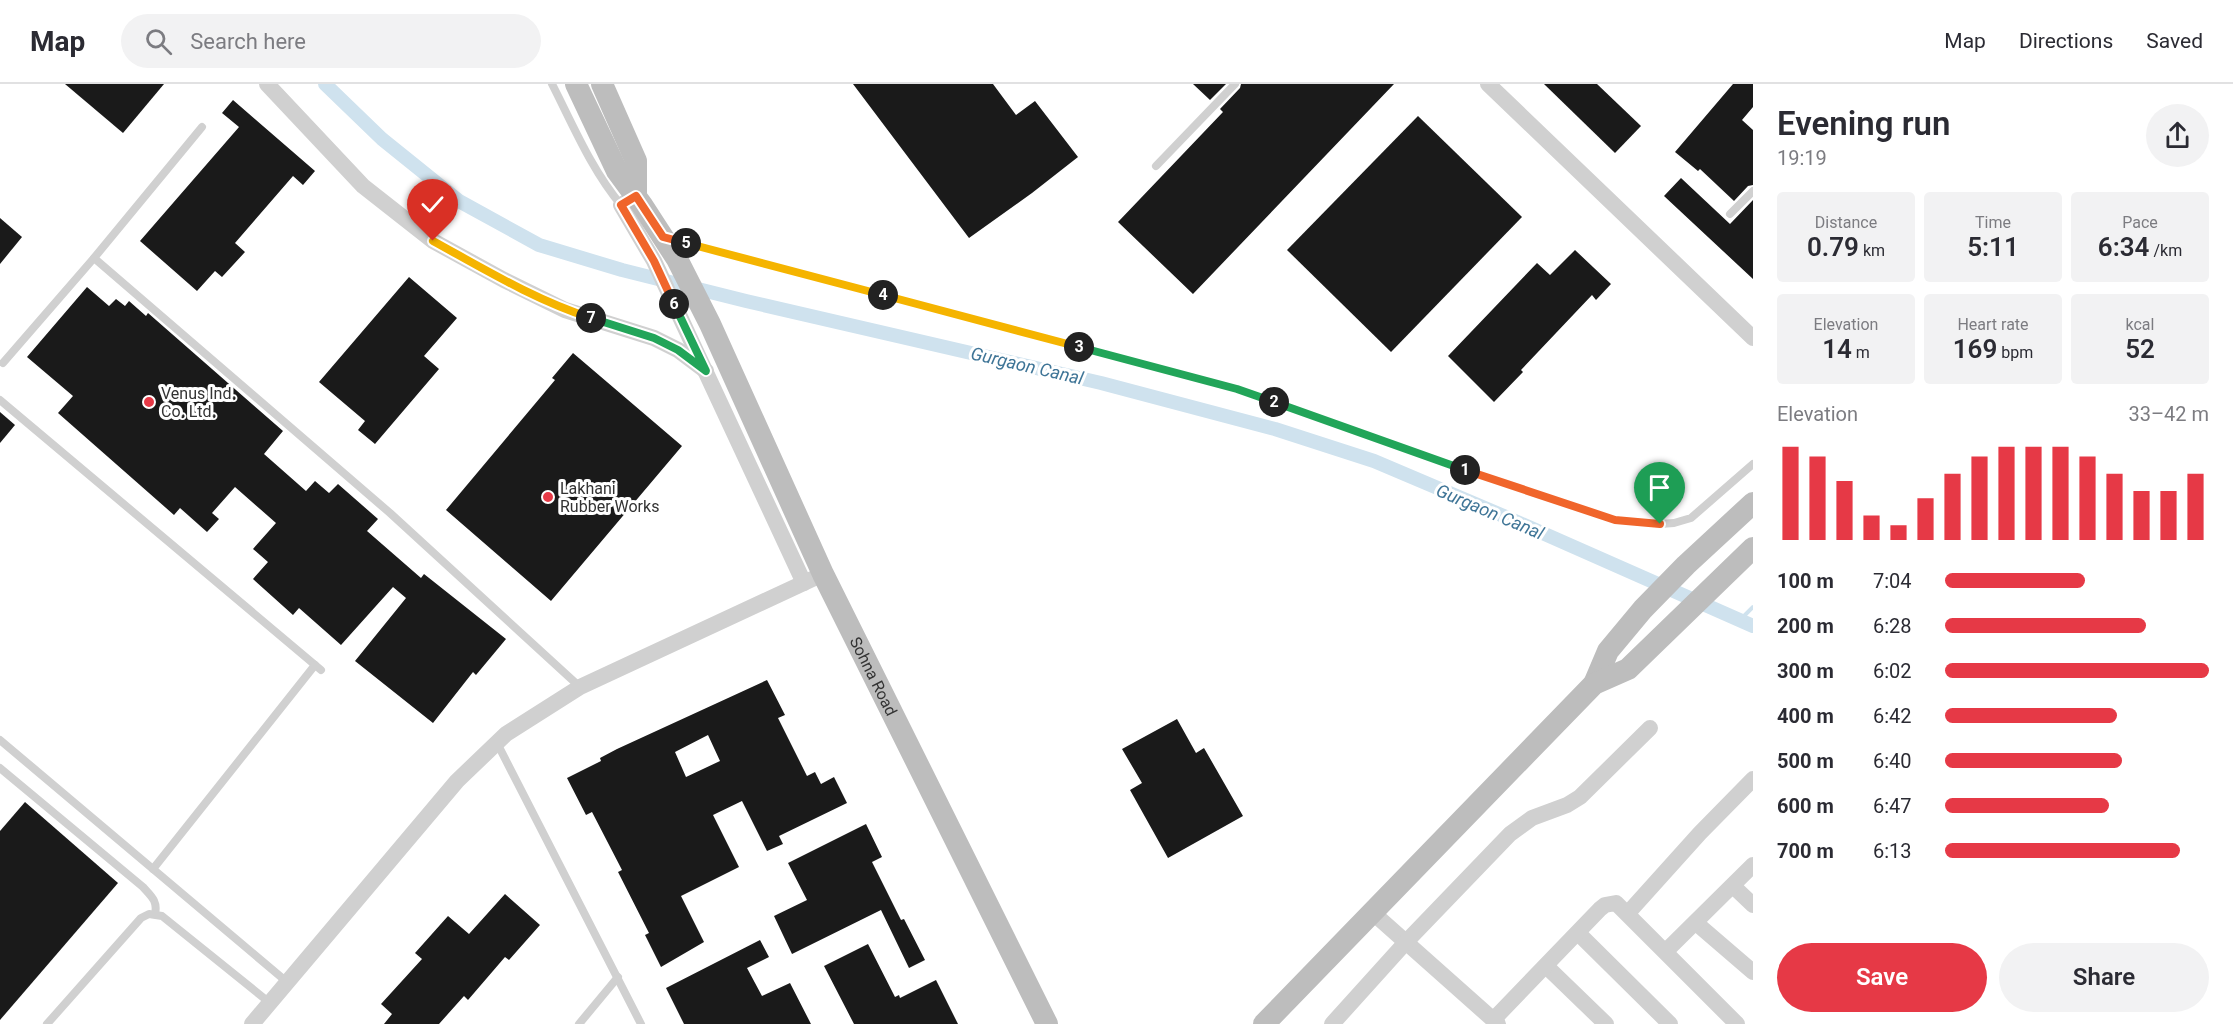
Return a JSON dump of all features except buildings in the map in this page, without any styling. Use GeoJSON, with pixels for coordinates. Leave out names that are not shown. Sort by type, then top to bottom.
{"type":"FeatureCollection","features":[{"type":"Feature","properties":{"kind":"street"},"geometry":{"type":"LineString","coordinates":[[267,84],[363,186],[433,241],[565,310],[654,338],[678,350],[706,371]]}},
{"type":"Feature","properties":{"kind":"street","name":"Sohna Road"},"geometry":{"type":"LineString","coordinates":[[576,84],[617,171],[628,200],[663,237],[677,259],[710,324],[814,579],[1047,1024]]}},
{"type":"Feature","properties":{"kind":"street"},"geometry":{"type":"LineString","coordinates":[[252,1024],[457,781],[497,742],[580,687],[814,579],[706,371],[654,261],[628,200],[636,161],[602,84]]}},
{"type":"Feature","properties":{"kind":"street"},"geometry":{"type":"LineString","coordinates":[[1488,84],[1753,338]]}},
{"type":"Feature","properties":{"kind":"street"},"geometry":{"type":"LineString","coordinates":[[1264,1024],[1594,684],[1608,651],[1643,609],[1753,503]]}},
{"type":"Feature","properties":{"kind":"street"},"geometry":{"type":"LineString","coordinates":[[1594,684],[1629,669],[1753,548]]}},
{"type":"Feature","properties":{"kind":"street"},"geometry":{"type":"LineString","coordinates":[[1332,1024],[1406,942],[1510,834],[1532,818],[1567,804],[1580,796],[1650,728]]}},
{"type":"Feature","properties":{"kind":"street"},"geometry":{"type":"LineString","coordinates":[[1628,913],[1750,787]]}},
{"type":"Feature","properties":{"kind":"street"},"geometry":{"type":"LineString","coordinates":[[1666,951],[1753,865]]}},
{"type":"Feature","properties":{"kind":"street"},"geometry":{"type":"LineString","coordinates":[[1733,886],[1753,905]]}},
{"type":"Feature","properties":{"kind":"street"},"geometry":{"type":"LineString","coordinates":[[1372,912],[1496,1022],[1605,905],[1616,903],[1737,1024]]}},
{"type":"Feature","properties":{"kind":"street"},"geometry":{"type":"LineString","coordinates":[[1696,923],[1753,972]]}},
{"type":"Feature","properties":{"kind":"street"},"geometry":{"type":"LineString","coordinates":[[1578,933],[1670,1024]]}},
{"type":"Feature","properties":{"kind":"street"},"geometry":{"type":"LineString","coordinates":[[1546,966],[1606,1024]]}},
{"type":"Feature","properties":{"kind":"lane"},"geometry":{"type":"LineString","coordinates":[[552,84],[591,162],[609,190],[628,200]]}},
{"type":"Feature","properties":{"kind":"lane"},"geometry":{"type":"LineString","coordinates":[[1156,166],[1235,84]]}},
{"type":"Feature","properties":{"kind":"lane"},"geometry":{"type":"LineString","coordinates":[[3,363],[94,258],[202,127]]}},
{"type":"Feature","properties":{"kind":"lane"},"geometry":{"type":"LineString","coordinates":[[1730,214],[1753,191]]}},
{"type":"Feature","properties":{"kind":"lane"},"geometry":{"type":"LineString","coordinates":[[663,237],[1237,389],[1557,502],[1615,520],[1660,524],[1691,518],[1753,464]]}},
{"type":"Feature","properties":{"kind":"lane"},"geometry":{"type":"LineString","coordinates":[[94,258],[390,513],[580,687]]}},
{"type":"Feature","properties":{"kind":"lane"},"geometry":{"type":"LineString","coordinates":[[0,400],[318,668],[153,868]]}},
{"type":"Feature","properties":{"kind":"lane"},"geometry":{"type":"LineString","coordinates":[[0,740],[287,982]]}},
{"type":"Feature","properties":{"kind":"lane"},"geometry":{"type":"LineString","coordinates":[[497,742],[641,1024]]}},
{"type":"Feature","properties":{"kind":"lane"},"geometry":{"type":"LineString","coordinates":[[0,768],[143,887],[154,899],[157,906],[155,914]]}},
{"type":"Feature","properties":{"kind":"lane"},"geometry":{"type":"LineString","coordinates":[[47,1024],[141,918],[149,914],[162,916],[270,1003]]}},
{"type":"Feature","properties":{"kind":"lane"},"geometry":{"type":"LineString","coordinates":[[579,1024],[618,977]]}},
{"type":"Feature","properties":{"kind":"waterway","name":"Gurgaon Canal"},"geometry":{"type":"LineString","coordinates":[[325,84],[382,139],[459,201],[539,245],[622,270],[1101,383],[1275,429],[1374,461],[1753,626]]}},
{"type":"Feature","properties":{"kind":"waterway"},"geometry":{"type":"LineString","coordinates":[[1740,620],[1753,607]]}},
{"type":"Feature","properties":{"kind":"place","name":"Venus Ind. Co. Ltd."},"geometry":{"type":"Point","coordinates":[149,402]}},
{"type":"Feature","properties":{"kind":"place","name":"Lakhani Rubber Works"},"geometry":{"type":"Point","coordinates":[548,497]}},
{"type":"Feature","properties":{"kind":"route"},"geometry":{"type":"LineString","coordinates":[[433,241],[565,310],[654,338],[678,350],[706,371],[654,261],[621,205],[636,196],[663,237],[1237,389],[1586,512],[1615,520],[1660,524]]}}]}
